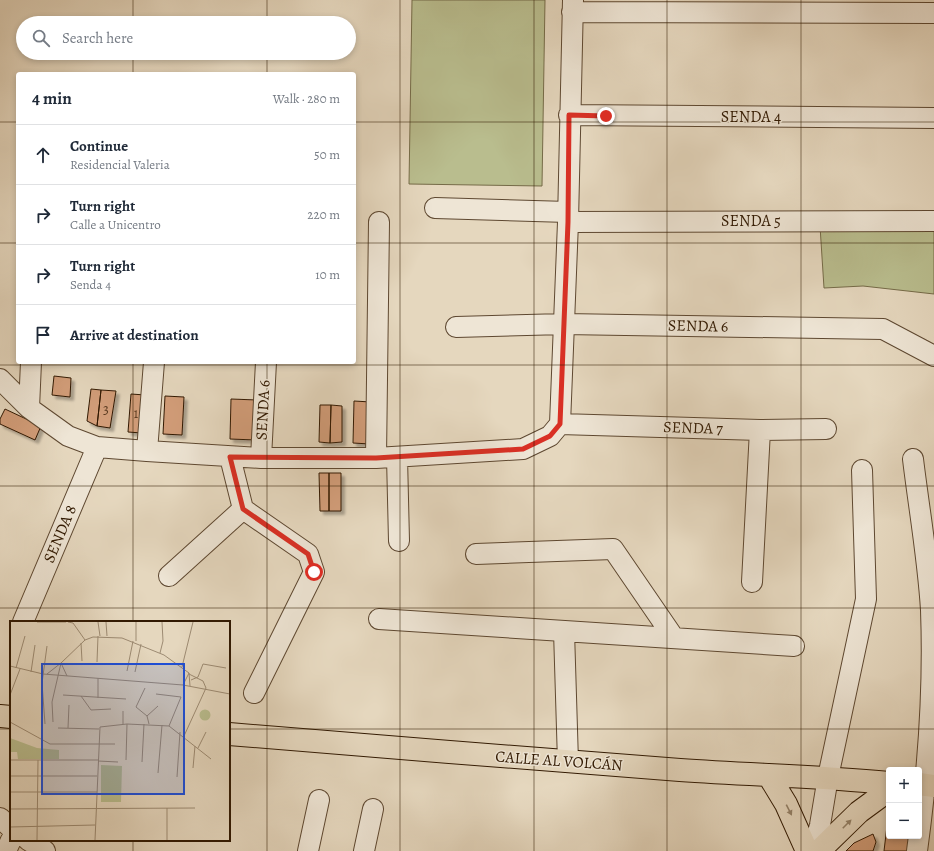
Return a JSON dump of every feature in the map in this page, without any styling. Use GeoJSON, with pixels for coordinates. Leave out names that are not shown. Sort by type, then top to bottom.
{"type":"FeatureCollection","features":[{"type":"Feature","properties":{"kind":"main road","name":"CALLE AL VOLCÁN"},"geometry":{"type":"LineString","coordinates":[[230,734],[568,762],[769,776],[828,777],[886,783]]}},
{"type":"Feature","properties":{"kind":"main road"},"geometry":{"type":"LineString","coordinates":[[769,776],[786,804],[807,851]]}},
{"type":"Feature","properties":{"kind":"main road"},"geometry":{"type":"LineString","coordinates":[[819,851],[859,812],[886,792]]}},
{"type":"Feature","properties":{"kind":"street"},"geometry":{"type":"LineString","coordinates":[[0,380],[29,408],[68,436],[97,447],[261,458],[376,458],[523,449],[550,436],[560,424],[568,217],[569,115],[573,6],[934,13]]}},
{"type":"Feature","properties":{"kind":"street","name":"SENDA 4"},"geometry":{"type":"LineString","coordinates":[[569,115],[934,118]]}},
{"type":"Feature","properties":{"kind":"street","name":"SENDA 5"},"geometry":{"type":"LineString","coordinates":[[435,208],[568,217],[934,221]]}},
{"type":"Feature","properties":{"kind":"street"},"geometry":{"type":"LineString","coordinates":[[376,458],[379,222]]}},
{"type":"Feature","properties":{"kind":"street","name":"SENDA 6"},"geometry":{"type":"LineString","coordinates":[[456,327],[564,324],[883,329],[934,356]]}},
{"type":"Feature","properties":{"kind":"street"},"geometry":{"type":"LineString","coordinates":[[29,408],[31,364]]}},
{"type":"Feature","properties":{"kind":"street"},"geometry":{"type":"LineString","coordinates":[[147,451],[154,364]]}},
{"type":"Feature","properties":{"kind":"street","name":"SENDA 6"},"geometry":{"type":"LineString","coordinates":[[261,458],[266,364]]}},
{"type":"Feature","properties":{"kind":"street","name":"SENDA 7"},"geometry":{"type":"LineString","coordinates":[[560,424],[760,430],[826,428]]}},
{"type":"Feature","properties":{"kind":"street"},"geometry":{"type":"LineString","coordinates":[[752,582],[760,430]]}},
{"type":"Feature","properties":{"kind":"street","name":"SENDA 8"},"geometry":{"type":"LineString","coordinates":[[24,621],[97,447]]}},
{"type":"Feature","properties":{"kind":"street"},"geometry":{"type":"LineString","coordinates":[[230,457],[243,509],[308,554],[314,572],[254,693]]}},
{"type":"Feature","properties":{"kind":"street"},"geometry":{"type":"LineString","coordinates":[[398,457],[399,541]]}},
{"type":"Feature","properties":{"kind":"street"},"geometry":{"type":"LineString","coordinates":[[913,459],[933,619],[931,729],[926,785],[917,851]]}},
{"type":"Feature","properties":{"kind":"street"},"geometry":{"type":"LineString","coordinates":[[813,851],[820,825],[828,777],[866,599],[862,470]]}},
{"type":"Feature","properties":{"kind":"street"},"geometry":{"type":"LineString","coordinates":[[169,576],[243,509]]}},
{"type":"Feature","properties":{"kind":"street"},"geometry":{"type":"LineString","coordinates":[[476,554],[613,549],[674,638]]}},
{"type":"Feature","properties":{"kind":"street"},"geometry":{"type":"LineString","coordinates":[[379,619],[794,646]]}},
{"type":"Feature","properties":{"kind":"street"},"geometry":{"type":"LineString","coordinates":[[564,631],[568,762]]}},
{"type":"Feature","properties":{"kind":"street"},"geometry":{"type":"LineString","coordinates":[[308,851],[319,800]]}},
{"type":"Feature","properties":{"kind":"street"},"geometry":{"type":"LineString","coordinates":[[364,851],[373,809]]}},
{"type":"Feature","properties":{"kind":"street"},"geometry":{"type":"LineString","coordinates":[[0,818],[10,827]]}},
{"type":"Feature","properties":{"kind":"street"},"geometry":{"type":"LineString","coordinates":[[6,851],[11,841]]}},
{"type":"Feature","properties":{"kind":"street"},"geometry":{"type":"LineString","coordinates":[[30,841],[45,851]]}},
{"type":"Feature","properties":{"kind":"green space"},"geometry":{"type":"Polygon","coordinates":[[[412,0],[545,0],[542,186],[409,184],[412,0]]]}},
{"type":"Feature","properties":{"kind":"green space"},"geometry":{"type":"Polygon","coordinates":[[[934,225],[934,294],[863,286],[824,288],[820,226],[934,225]]]}},
{"type":"Feature","properties":{"kind":"building"},"geometry":{"type":"Polygon","coordinates":[[[54,376],[71,378],[70,397],[52,395],[54,376]]]}},
{"type":"Feature","properties":{"kind":"building"},"geometry":{"type":"Polygon","coordinates":[[[91,389],[101,390],[97,426],[87,421],[91,389]]]}},
{"type":"Feature","properties":{"kind":"building"},"geometry":{"type":"Polygon","coordinates":[[[101,390],[116,391],[110,428],[97,426],[101,390]]]}},
{"type":"Feature","properties":{"kind":"building"},"geometry":{"type":"Polygon","coordinates":[[[131,394],[145,395],[142,433],[128,432],[131,394]]]}},
{"type":"Feature","properties":{"kind":"building"},"geometry":{"type":"Polygon","coordinates":[[[165,396],[184,397],[182,435],[163,434],[165,396]]]}},
{"type":"Feature","properties":{"kind":"building"},"geometry":{"type":"Polygon","coordinates":[[[231,399],[257,400],[256,440],[230,439],[231,399]]]}},
{"type":"Feature","properties":{"kind":"building"},"geometry":{"type":"Polygon","coordinates":[[[354,401],[371,402],[370,444],[353,443],[354,401]]]}},
{"type":"Feature","properties":{"kind":"building"},"geometry":{"type":"Polygon","coordinates":[[[320,405],[331,405],[330,443],[319,442],[320,405]]]}},
{"type":"Feature","properties":{"kind":"building"},"geometry":{"type":"Polygon","coordinates":[[[331,405],[342,406],[342,442],[330,443],[331,405]]]}},
{"type":"Feature","properties":{"kind":"building"},"geometry":{"type":"Polygon","coordinates":[[[5,409],[41,426],[35,440],[0,424],[0,419],[5,409]]]}},
{"type":"Feature","properties":{"kind":"building"},"geometry":{"type":"Polygon","coordinates":[[[319,473],[329,473],[329,511],[320,511],[319,473]]]}},
{"type":"Feature","properties":{"kind":"building"},"geometry":{"type":"Polygon","coordinates":[[[329,473],[341,473],[341,511],[329,511],[329,473]]]}},
{"type":"Feature","properties":{"kind":"building"},"geometry":{"type":"Polygon","coordinates":[[[873,834],[876,842],[873,851],[846,851],[854,843],[873,834]]]}},
{"type":"Feature","properties":{"kind":"building"},"geometry":{"type":"Polygon","coordinates":[[[886,834],[886,839],[911,839],[909,851],[884,851],[886,834]]]}},
{"type":"Feature","properties":{"kind":"route"},"geometry":{"type":"LineString","coordinates":[[314,572],[308,554],[243,509],[230,457],[376,458],[523,449],[550,436],[560,424],[568,222],[569,115],[606,116]]}}]}
